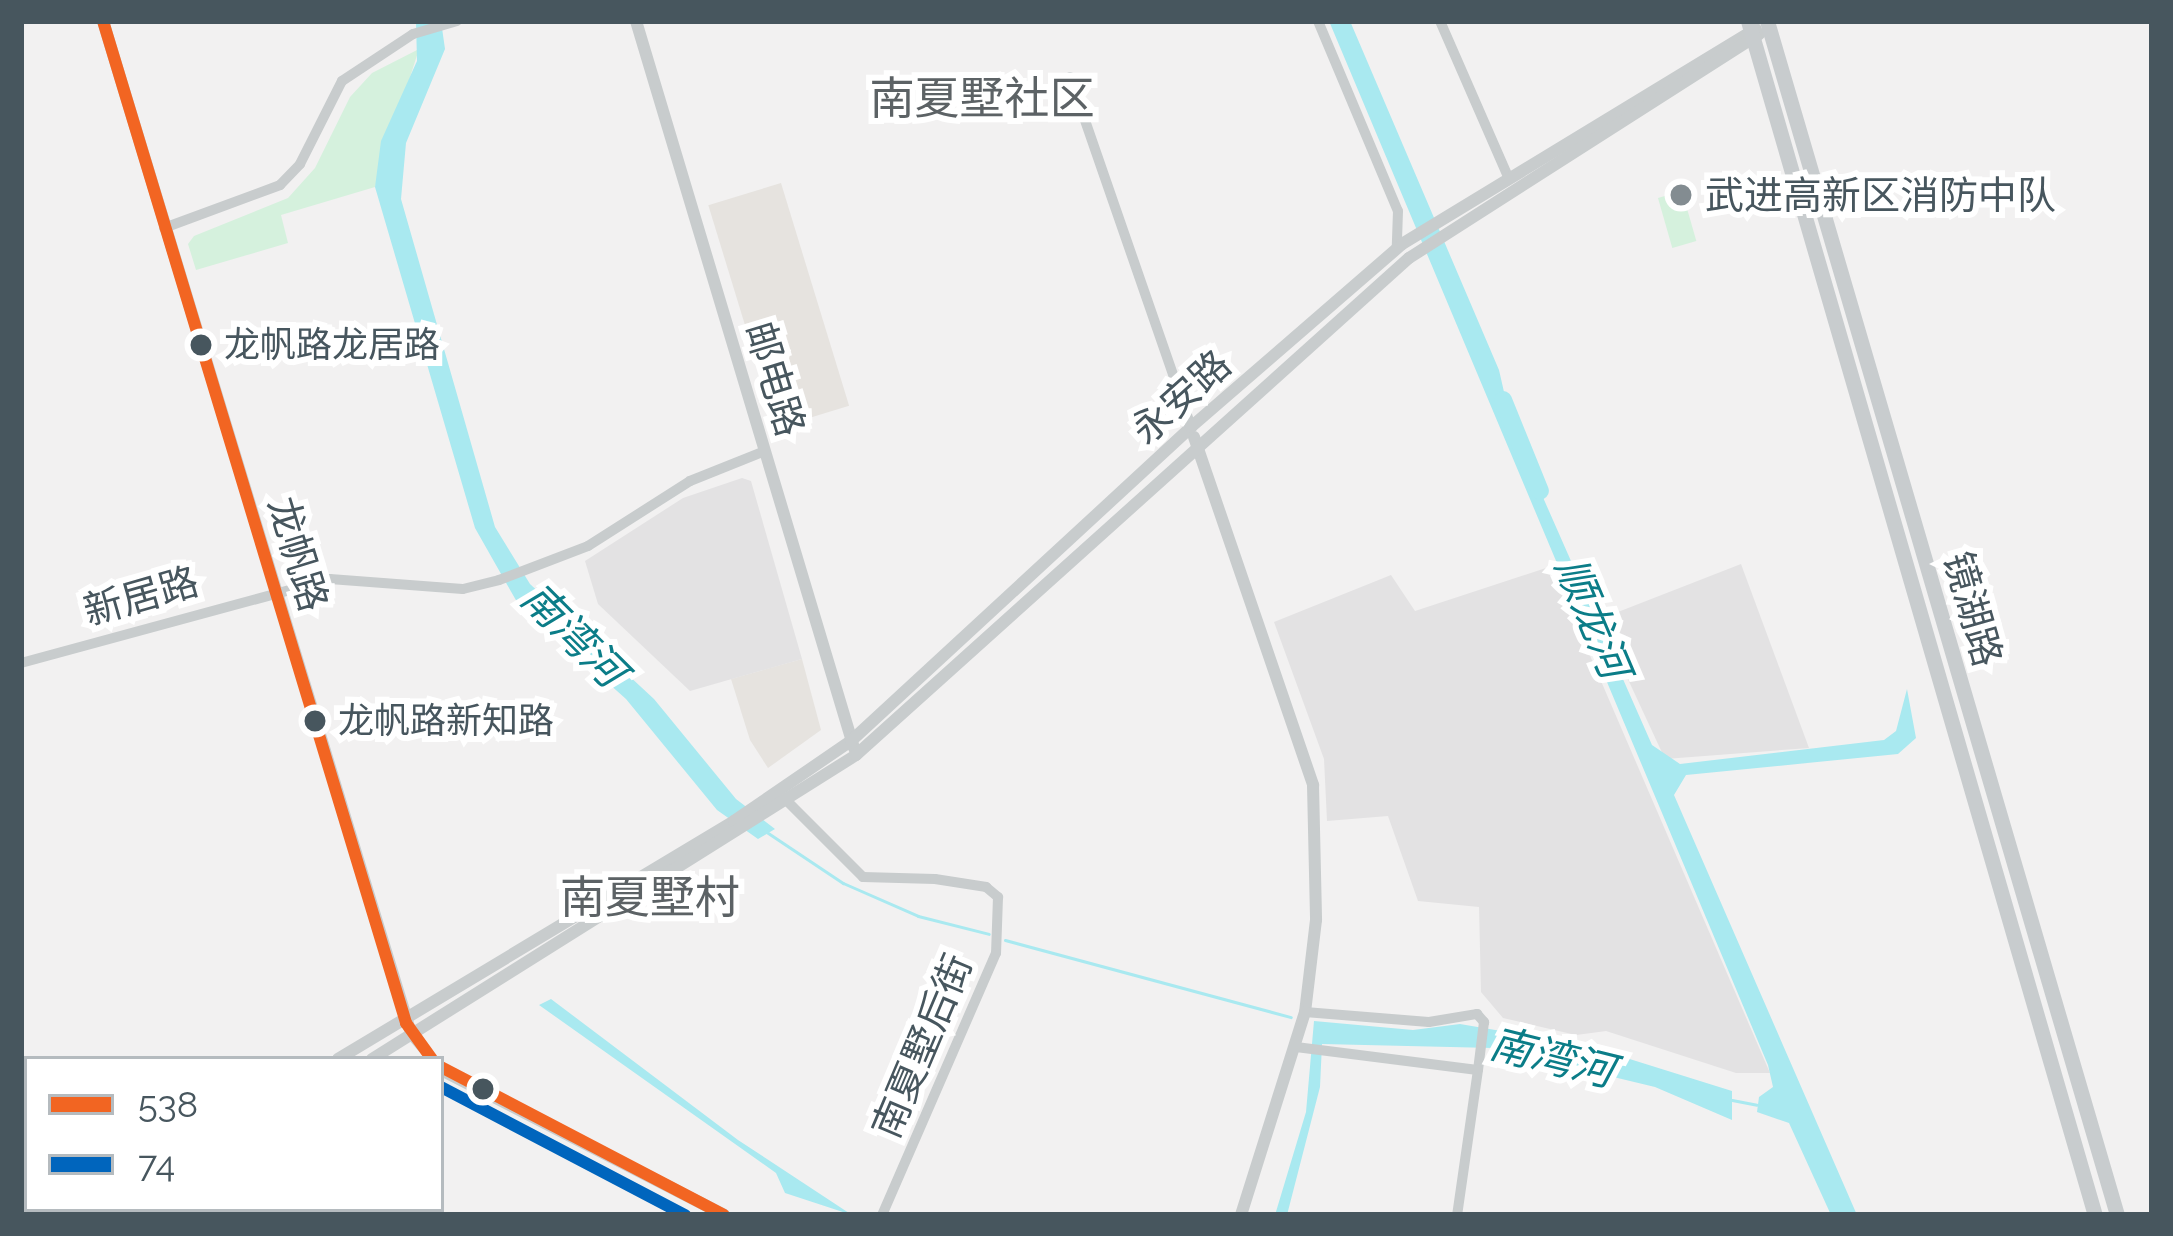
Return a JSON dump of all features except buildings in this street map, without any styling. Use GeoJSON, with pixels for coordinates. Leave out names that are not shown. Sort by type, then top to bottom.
{"type":"FeatureCollection","features":[{"type":"Feature","properties":{"kind":"main road","name":"镜湖路"},"geometry":{"type":"LineString","coordinates":[[1768,23],[2117,1215]]}},
{"type":"Feature","properties":{"kind":"main road","name":"镜湖路"},"geometry":{"type":"LineString","coordinates":[[1750,31],[2095,1215]]}},
{"type":"Feature","properties":{"kind":"street","name":"龙帆路"},"geometry":{"type":"LineString","coordinates":[[103,21],[413,1037]]}},
{"type":"Feature","properties":{"kind":"street","name":"邮电路"},"geometry":{"type":"LineString","coordinates":[[636,21],[854,748]]}},
{"type":"Feature","properties":{"kind":"street"},"geometry":{"type":"LineString","coordinates":[[1318,21],[1398,211],[1400,246]]}},
{"type":"Feature","properties":{"kind":"street"},"geometry":{"type":"LineString","coordinates":[[1440,21],[1508,174]]}},
{"type":"Feature","properties":{"kind":"street"},"geometry":{"type":"LineString","coordinates":[[164,228],[280,185],[300,164],[342,80],[413,34],[450,23]]}},
{"type":"Feature","properties":{"kind":"street","name":"永安路"},"geometry":{"type":"LineString","coordinates":[[378,1056],[854,748],[1191,427],[1400,246],[1508,174],[1768,23]]}},
{"type":"Feature","properties":{"kind":"street","name":"永安路"},"geometry":{"type":"LineString","coordinates":[[767,806],[788,802],[854,748],[1409,258],[1750,31]]}},
{"type":"Feature","properties":{"kind":"street"},"geometry":{"type":"LineString","coordinates":[[1070,77],[1310,762],[1316,920],[1300,1048],[1241,1215]]}},
{"type":"Feature","properties":{"kind":"street","name":"新居路"},"geometry":{"type":"LineString","coordinates":[[21,663],[279,589],[349,578],[463,589],[499,580],[536,568],[632,522],[690,481],[765,452]]}},
{"type":"Feature","properties":{"kind":"street","name":"南夏墅后街"},"geometry":{"type":"LineString","coordinates":[[788,802],[863,877],[935,879],[986,887],[998,897],[996,953],[882,1215]]}},
{"type":"Feature","properties":{"kind":"street","name":"永安路"},"geometry":{"type":"LineString","coordinates":[[344,1056],[739,824]]}},
{"type":"Feature","properties":{"kind":"street"},"geometry":{"type":"LineString","coordinates":[[1305,1012],[1429,1022],[1477,1015],[1484,1022],[1457,1215]]}},
{"type":"Feature","properties":{"kind":"street"},"geometry":{"type":"LineString","coordinates":[[413,1037],[429,1056]]}},
{"type":"Feature","properties":{"kind":"street"},"geometry":{"type":"LineString","coordinates":[[1300,1048],[1478,1070]]}},
{"type":"Feature","properties":{"kind":"street"},"geometry":{"type":"LineString","coordinates":[[444,1070],[724,1215]]}},
{"type":"Feature","properties":{"kind":"shaded area"},"geometry":{"type":"Polygon","coordinates":[[[781,183],[849,406],[776,428],[708,205],[781,183]]]}},
{"type":"Feature","properties":{"kind":"shaded area"},"geometry":{"type":"Polygon","coordinates":[[[742,478],[751,481],[802,659],[690,691],[598,604],[585,561],[683,498],[742,478]]]}},
{"type":"Feature","properties":{"kind":"shaded area"},"geometry":{"type":"Polygon","coordinates":[[[1741,564],[1809,748],[1665,759],[1600,619],[1741,564]]]}},
{"type":"Feature","properties":{"kind":"shaded area"},"geometry":{"type":"Polygon","coordinates":[[[1555,565],[1770,1073],[1736,1073],[1606,1031],[1576,1035],[1503,1018],[1481,992],[1479,907],[1418,901],[1388,816],[1327,821],[1324,759],[1274,622],[1391,575],[1415,611],[1555,565]]]}},
{"type":"Feature","properties":{"kind":"shaded area"},"geometry":{"type":"Polygon","coordinates":[[[802,659],[821,730],[768,768],[750,740],[731,679],[802,659]]]}},
{"type":"Feature","properties":{"kind":"green space"},"geometry":{"type":"Polygon","coordinates":[[[419,49],[375,187],[281,215],[288,243],[196,270],[188,244],[194,236],[288,198],[315,168],[350,97],[372,73],[419,49]]]}},
{"type":"Feature","properties":{"kind":"green space"},"geometry":{"type":"Polygon","coordinates":[[[1682,191],[1696,241],[1672,248],[1658,198],[1682,191]]]}},
{"type":"Feature","properties":{"kind":"water"},"geometry":{"type":"Polygon","coordinates":[[[416,21],[441,21],[445,49],[406,143],[401,199],[495,527],[530,584],[654,699],[736,799],[775,829],[758,839],[717,810],[626,699],[517,602],[475,528],[375,187],[381,141],[417,61],[416,21]]]}},
{"type":"Feature","properties":{"kind":"water"},"geometry":{"type":"Polygon","coordinates":[[[1329,21],[1350,21],[1499,370],[1512,427],[1652,745],[1680,764],[1884,740],[1896,731],[1907,689],[1916,738],[1898,754],[1686,775],[1674,795],[1857,1215],[1831,1215],[1789,1123],[1757,1112],[1759,1097],[1773,1087],[1768,1065],[1329,21]]]}},
{"type":"Feature","properties":{"kind":"water"},"geometry":{"type":"Polygon","coordinates":[[[551,999],[738,1140],[852,1215],[785,1193],[776,1173],[539,1005],[551,999]]]}},
{"type":"Feature","properties":{"kind":"water"},"geometry":{"type":"Polygon","coordinates":[[[1314,1021],[1413,1030],[1460,1024],[1588,1046],[1732,1091],[1732,1120],[1655,1087],[1493,1048],[1322,1044],[1320,1087],[1287,1215],[1275,1215],[1306,1112],[1314,1021]]]}},
{"type":"Feature","properties":{"kind":"waterway","name":"顺龙河"},"geometry":{"type":"LineString","coordinates":[[1503,400],[1540,491]]}},
{"type":"Feature","properties":{"kind":"waterway","name":"南湾河"},"geometry":{"type":"LineString","coordinates":[[765,831],[843,883],[918,916],[989,934]]}},
{"type":"Feature","properties":{"kind":"waterway","name":"南湾河"},"geometry":{"type":"LineString","coordinates":[[1005,940],[1291,1017]]}},
{"type":"Feature","properties":{"kind":"waterway","name":"南湾河"},"geometry":{"type":"LineString","coordinates":[[1732,1100],[1757,1105]]}},
{"type":"Feature","properties":{"kind":"transit line","name":"538"},"geometry":{"type":"LineString","coordinates":[[103,21],[406,1023],[430,1056]]}},
{"type":"Feature","properties":{"kind":"transit line","name":"538"},"geometry":{"type":"LineString","coordinates":[[444,1069],[724,1215]]}},
{"type":"Feature","properties":{"kind":"transit line","name":"74"},"geometry":{"type":"LineString","coordinates":[[444,1089],[685,1215]]}},
{"type":"Feature","properties":{"kind":"place","name":"武进高新区消防中队"},"geometry":{"type":"Point","coordinates":[1681,195]}},
{"type":"Feature","properties":{"kind":"place","name":"龙帆路龙居路"},"geometry":{"type":"Point","coordinates":[201,345]}},
{"type":"Feature","properties":{"kind":"place","name":"龙帆路新知路"},"geometry":{"type":"Point","coordinates":[315,721]}},
{"type":"Feature","properties":{"kind":"district","name":"南夏墅社区"},"geometry":{"type":"Point","coordinates":[982,99]}},
{"type":"Feature","properties":{"kind":"district","name":"南夏墅村"},"geometry":{"type":"Point","coordinates":[650,898]}}]}
